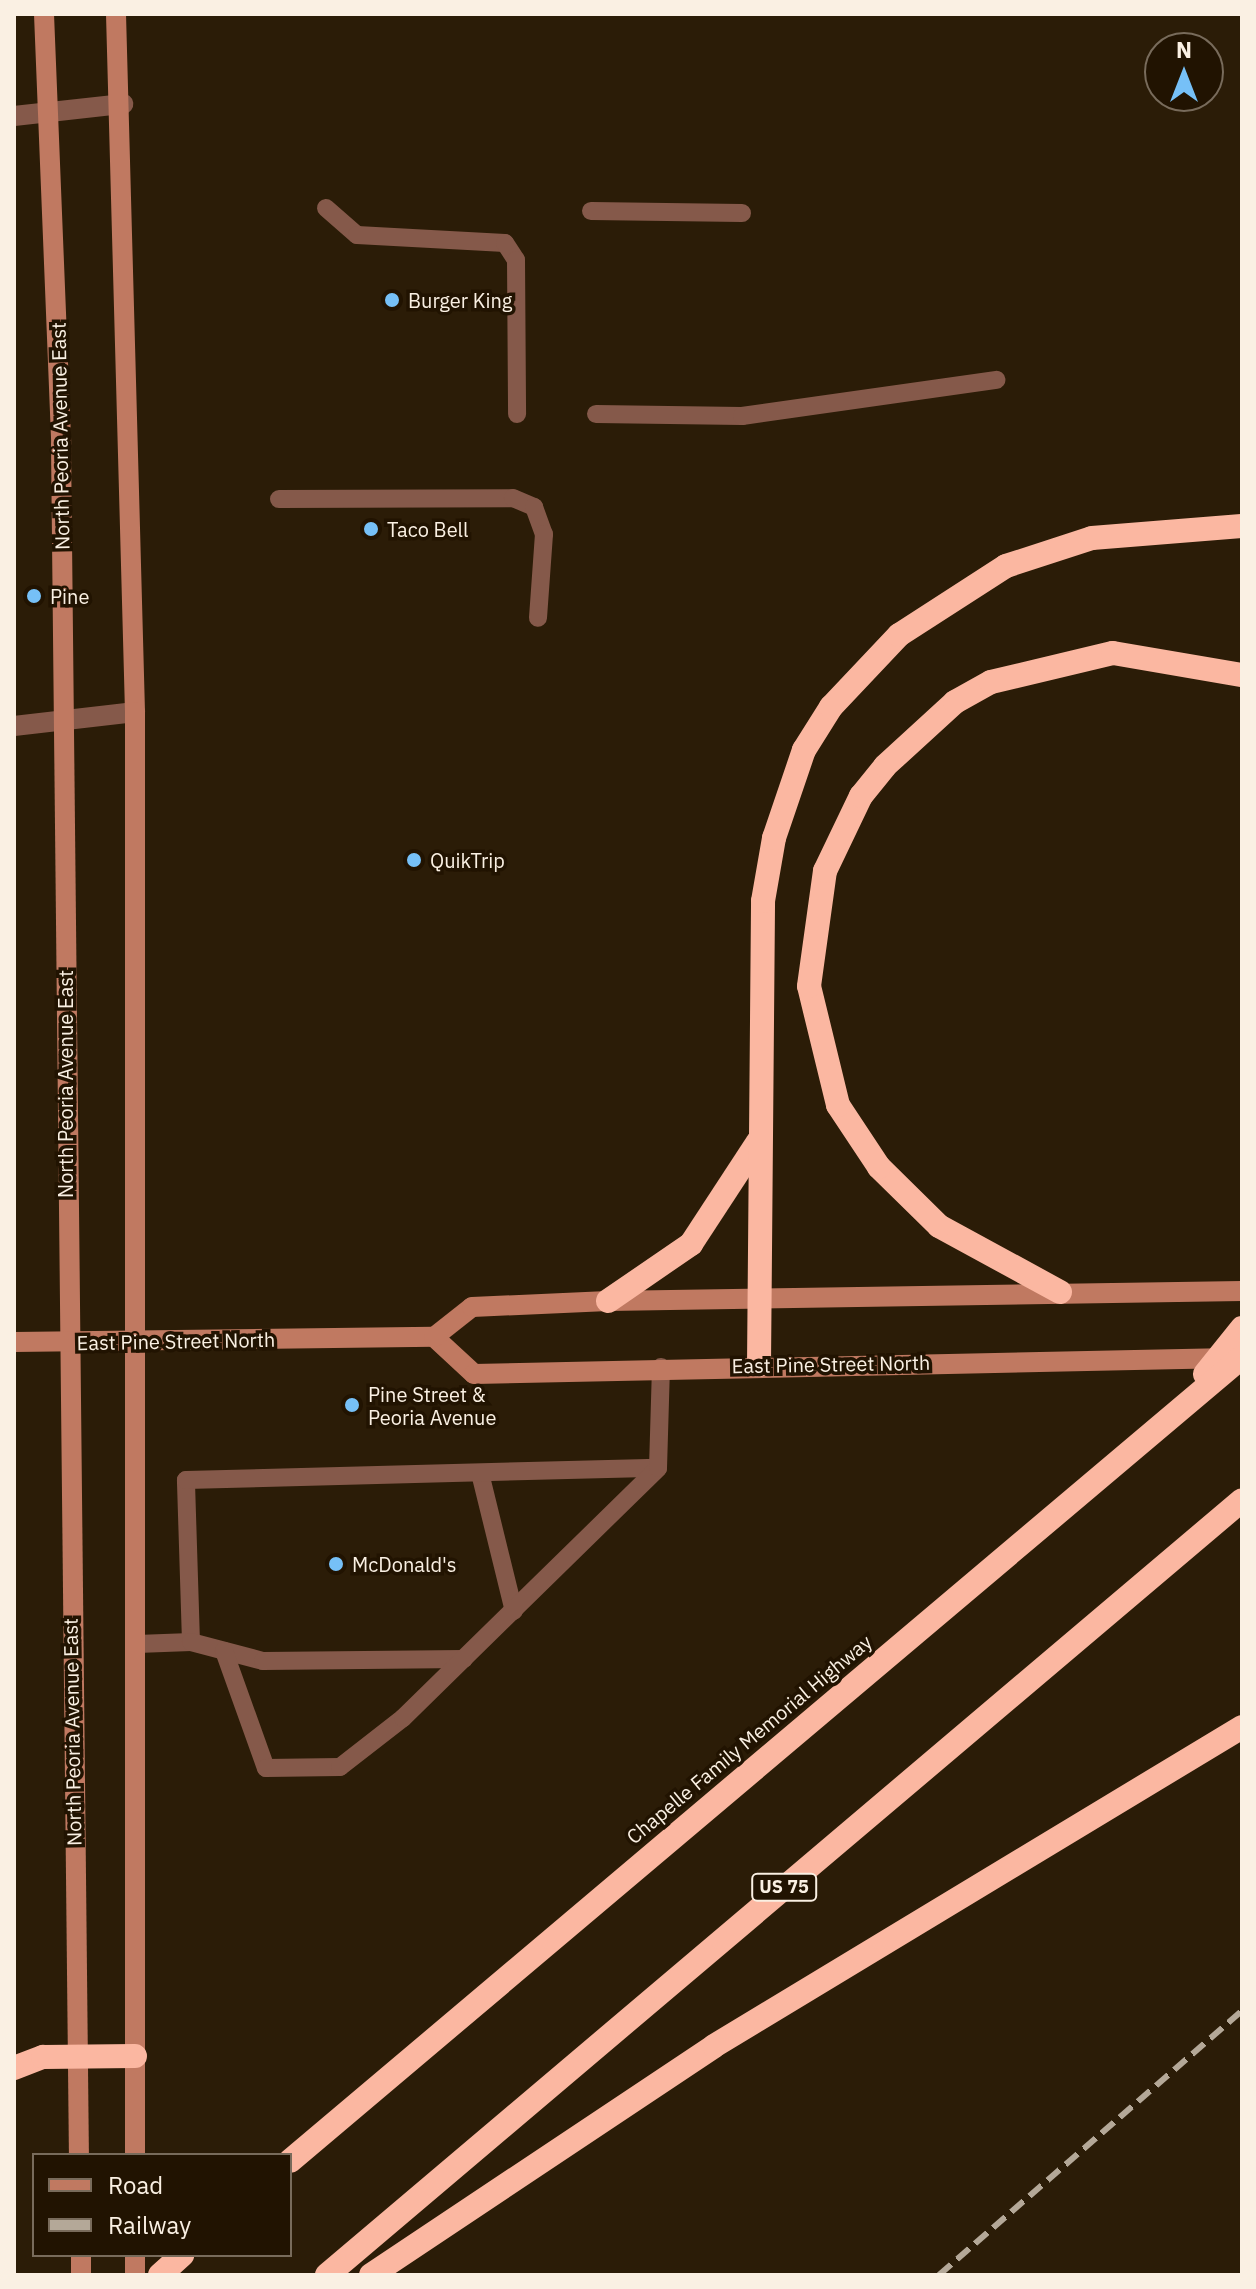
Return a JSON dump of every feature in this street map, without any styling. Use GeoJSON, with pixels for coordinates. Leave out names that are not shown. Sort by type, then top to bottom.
{"type":"FeatureCollection","features":[{"type":"Feature","properties":{"kind":"highway"},"geometry":{"type":"LineString","coordinates":[[759,1365],[758,1141],[763,901],[771,851],[788,787],[831,707],[899,635],[1006,566],[1092,538],[1242,526]]}},
{"type":"Feature","properties":{"kind":"highway"},"geometry":{"type":"LineString","coordinates":[[1060,1292],[939,1226],[879,1167],[838,1105],[809,986],[825,871],[861,796],[885,766],[955,702],[991,682],[1113,653],[1242,675]]}},
{"type":"Feature","properties":{"kind":"highway"},"geometry":{"type":"LineString","coordinates":[[608,1301],[691,1244],[758,1141]]}},
{"type":"Feature","properties":{"kind":"highway"},"geometry":{"type":"LineString","coordinates":[[1171,1417],[1242,1328]]}},
{"type":"Feature","properties":{"kind":"highway","name":"Chapelle Family Memorial Highway"},"geometry":{"type":"LineString","coordinates":[[292,2159],[1242,1357]]}},
{"type":"Feature","properties":{"kind":"highway","name":"US 75"},"geometry":{"type":"LineString","coordinates":[[327,2275],[1242,1500]]}},
{"type":"Feature","properties":{"kind":"highway"},"geometry":{"type":"LineString","coordinates":[[371,2275],[714,2046],[1242,1727]]}},
{"type":"Feature","properties":{"kind":"highway"},"geometry":{"type":"LineString","coordinates":[[14,2068],[77,2056],[135,2056]]}},
{"type":"Feature","properties":{"kind":"highway"},"geometry":{"type":"LineString","coordinates":[[160,2275],[180,2257]]}},
{"type":"Feature","properties":{"kind":"main road","name":"North Peoria Avenue East"},"geometry":{"type":"LineString","coordinates":[[44,14],[52,116],[66,726],[66,1342],[79,2153]]}},
{"type":"Feature","properties":{"kind":"main road"},"geometry":{"type":"LineString","coordinates":[[116,14],[123,104],[135,712],[138,1342],[135,2153]]}},
{"type":"Feature","properties":{"kind":"main road"},"geometry":{"type":"LineString","coordinates":[[434,1337],[472,1307],[759,1296],[1242,1291]]}},
{"type":"Feature","properties":{"kind":"main road","name":"East Pine Street North"},"geometry":{"type":"LineString","coordinates":[[14,1342],[434,1337],[474,1374],[661,1367],[1242,1357]]}},
{"type":"Feature","properties":{"kind":"street"},"geometry":{"type":"LineString","coordinates":[[14,116],[52,116],[123,104]]}},
{"type":"Feature","properties":{"kind":"street"},"geometry":{"type":"LineString","coordinates":[[14,726],[66,726],[135,712]]}},
{"type":"Feature","properties":{"kind":"lane"},"geometry":{"type":"LineString","coordinates":[[326,208],[357,235],[505,243],[516,260],[517,414]]}},
{"type":"Feature","properties":{"kind":"lane"},"geometry":{"type":"LineString","coordinates":[[591,211],[742,213]]}},
{"type":"Feature","properties":{"kind":"lane"},"geometry":{"type":"LineString","coordinates":[[596,414],[742,416],[996,380]]}},
{"type":"Feature","properties":{"kind":"lane"},"geometry":{"type":"LineString","coordinates":[[279,499],[513,498],[534,507],[544,534],[538,618]]}},
{"type":"Feature","properties":{"kind":"lane"},"geometry":{"type":"LineString","coordinates":[[224,1651],[266,1768],[340,1767],[464,1659],[658,1468],[661,1367]]}},
{"type":"Feature","properties":{"kind":"lane"},"geometry":{"type":"LineString","coordinates":[[191,1642],[186,1480],[658,1468]]}},
{"type":"Feature","properties":{"kind":"lane"},"geometry":{"type":"LineString","coordinates":[[480,1473],[514,1611]]}},
{"type":"Feature","properties":{"kind":"lane"},"geometry":{"type":"LineString","coordinates":[[137,1644],[191,1642],[263,1661],[464,1659]]}},
{"type":"Feature","properties":{"kind":"railway"},"geometry":{"type":"LineString","coordinates":[[939,2275],[1242,2011]]}},
{"type":"Feature","properties":{"kind":"place","name":"Burger King"},"geometry":{"type":"Point","coordinates":[392,300]}},
{"type":"Feature","properties":{"kind":"place","name":"Taco Bell"},"geometry":{"type":"Point","coordinates":[371,529]}},
{"type":"Feature","properties":{"kind":"place","name":"Pine"},"geometry":{"type":"Point","coordinates":[34,596]}},
{"type":"Feature","properties":{"kind":"place","name":"QuikTrip"},"geometry":{"type":"Point","coordinates":[414,860]}},
{"type":"Feature","properties":{"kind":"place","name":"Pine Street & Peoria Avenue"},"geometry":{"type":"Point","coordinates":[352,1405]}},
{"type":"Feature","properties":{"kind":"place","name":"McDonald's"},"geometry":{"type":"Point","coordinates":[336,1564]}}]}
